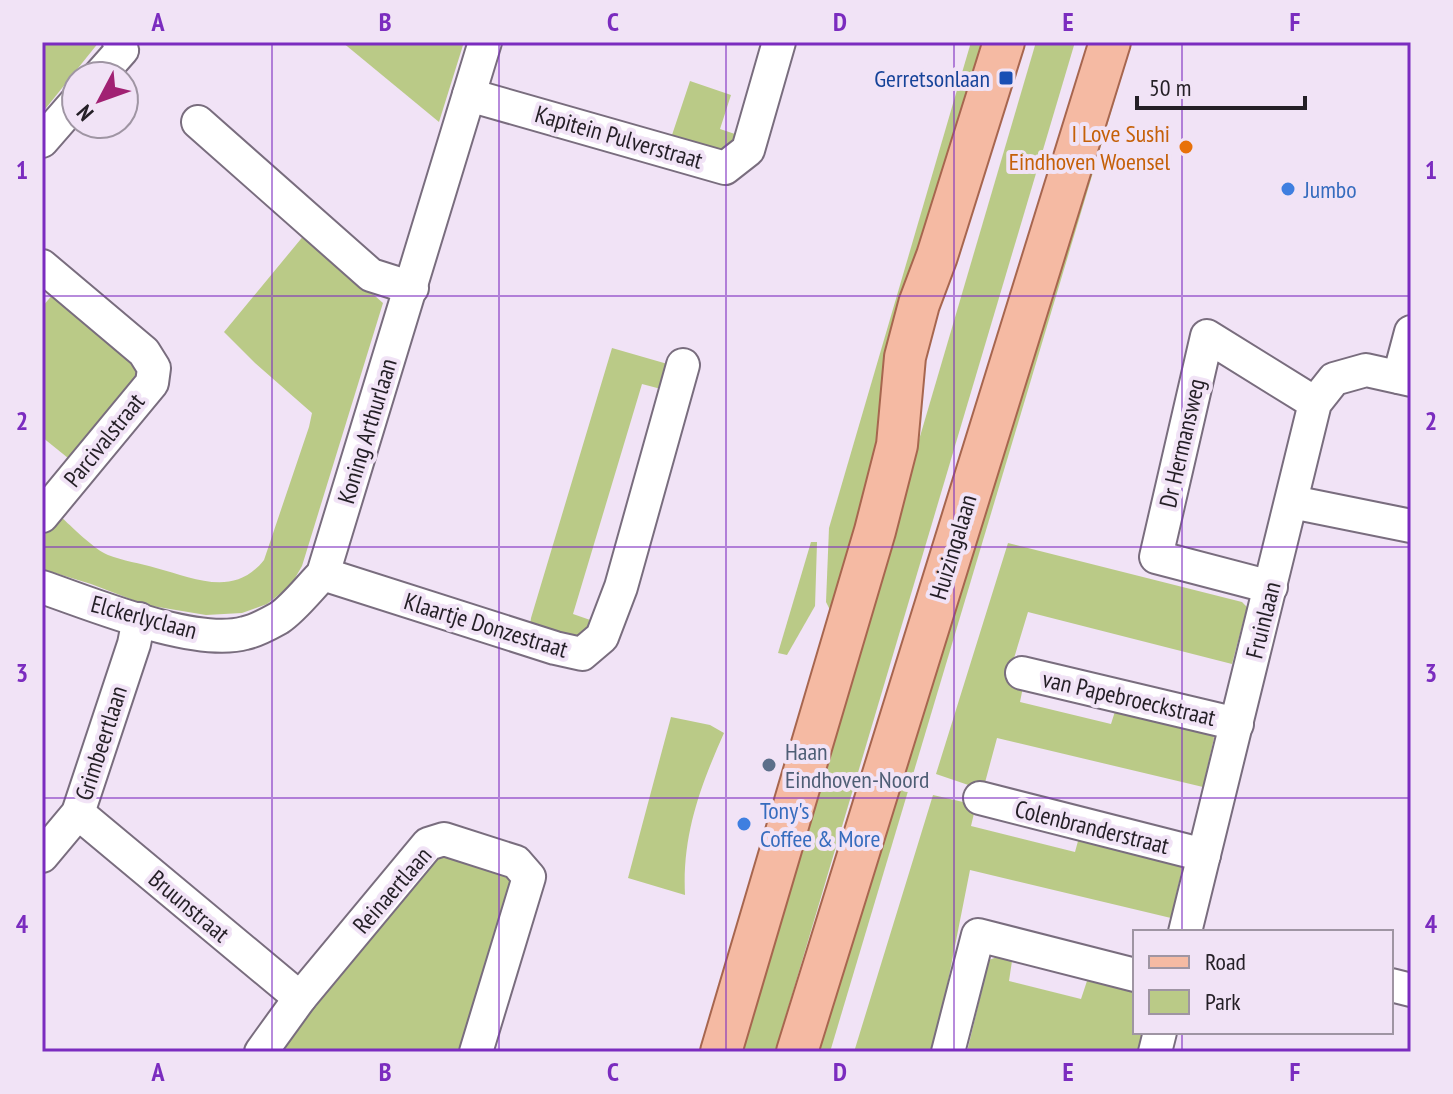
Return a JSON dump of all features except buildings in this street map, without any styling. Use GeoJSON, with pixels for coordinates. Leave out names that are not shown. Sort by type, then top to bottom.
{"type":"FeatureCollection","features":[{"type":"Feature","properties":{"kind":"main road"},"geometry":{"type":"LineString","coordinates":[[721,1052],[875,531],[897,445],[905,357],[919,304],[1004,42]]}},
{"type":"Feature","properties":{"kind":"main road","name":"Huizingalaan"},"geometry":{"type":"LineString","coordinates":[[797,1052],[1110,42]]}},
{"type":"Feature","properties":{"kind":"street"},"geometry":{"type":"LineString","coordinates":[[113,60],[122,50],[119,42]]}},
{"type":"Feature","properties":{"kind":"street","name":"Koning Arthurlaan"},"geometry":{"type":"LineString","coordinates":[[323,574],[485,42]]}},
{"type":"Feature","properties":{"kind":"street","name":"Kapitein Pulverstraat"},"geometry":{"type":"LineString","coordinates":[[469,95],[725,168],[748,150],[779,42]]}},
{"type":"Feature","properties":{"kind":"street"},"geometry":{"type":"LineString","coordinates":[[42,141],[60,120]]}},
{"type":"Feature","properties":{"kind":"street"},"geometry":{"type":"LineString","coordinates":[[198,122],[371,275],[412,288]]}},
{"type":"Feature","properties":{"kind":"street","name":"Parcivalstraat"},"geometry":{"type":"LineString","coordinates":[[42,266],[144,352],[154,368],[152,383],[42,516]]}},
{"type":"Feature","properties":{"kind":"street"},"geometry":{"type":"LineString","coordinates":[[1315,403],[1334,379],[1366,370],[1405,378],[1411,332]]}},
{"type":"Feature","properties":{"kind":"street","name":"Dr Hermansweg"},"geometry":{"type":"LineString","coordinates":[[1271,587],[1156,557],[1207,336],[1315,403]]}},
{"type":"Feature","properties":{"kind":"street","name":"Klaartje Donzestraat"},"geometry":{"type":"LineString","coordinates":[[323,574],[582,654],[602,637],[621,587],[683,365]]}},
{"type":"Feature","properties":{"kind":"street","name":"Fruinlaan"},"geometry":{"type":"LineString","coordinates":[[1186,930],[1315,403]]}},
{"type":"Feature","properties":{"kind":"street"},"geometry":{"type":"LineString","coordinates":[[1292,502],[1411,526]]}},
{"type":"Feature","properties":{"kind":"street","name":"Elckerlyclaan"},"geometry":{"type":"LineString","coordinates":[[42,587],[183,632],[221,636],[246,633],[281,617],[323,574]]}},
{"type":"Feature","properties":{"kind":"street","name":"Grimbeertlaan"},"geometry":{"type":"LineString","coordinates":[[42,856],[78,813],[134,644],[139,619]]}},
{"type":"Feature","properties":{"kind":"street","name":"van Papebroeckstraat"},"geometry":{"type":"LineString","coordinates":[[1022,673],[1237,724]]}},
{"type":"Feature","properties":{"kind":"street","name":"Colenbranderstraat"},"geometry":{"type":"LineString","coordinates":[[980,798],[1204,855]]}},
{"type":"Feature","properties":{"kind":"street","name":"Bruunstraat"},"geometry":{"type":"LineString","coordinates":[[78,813],[300,998]]}},
{"type":"Feature","properties":{"kind":"street","name":"Reinaertlaan"},"geometry":{"type":"LineString","coordinates":[[261,1052],[300,998],[428,844],[444,839],[516,862],[529,877],[476,1052]]}},
{"type":"Feature","properties":{"kind":"street"},"geometry":{"type":"LineString","coordinates":[[948,1052],[978,935],[1133,974]]}},
{"type":"Feature","properties":{"kind":"green space"},"geometry":{"type":"Polygon","coordinates":[[[42,42],[99,42],[85,60],[60,60],[60,91],[42,113],[42,42]]]}},
{"type":"Feature","properties":{"kind":"green space"},"geometry":{"type":"Polygon","coordinates":[[[342,42],[464,42],[439,122],[342,42]]]}},
{"type":"Feature","properties":{"kind":"green space"},"geometry":{"type":"Polygon","coordinates":[[[971,42],[987,42],[866,520],[830,610],[826,602],[829,528],[971,42]]]}},
{"type":"Feature","properties":{"kind":"green space"},"geometry":{"type":"Polygon","coordinates":[[[1036,42],[1075,42],[775,1052],[739,1052],[1036,42]]]}},
{"type":"Feature","properties":{"kind":"green space"},"geometry":{"type":"Polygon","coordinates":[[[1127,42],[1132,42],[830,1052],[806,1052],[1127,42]]]}},
{"type":"Feature","properties":{"kind":"green space"},"geometry":{"type":"Polygon","coordinates":[[[690,81],[731,95],[720,129],[738,135],[733,150],[722,156],[673,139],[690,81]]]}},
{"type":"Feature","properties":{"kind":"green space"},"geometry":{"type":"Polygon","coordinates":[[[305,234],[383,303],[302,566],[291,585],[267,604],[242,613],[206,615],[146,605],[42,569],[42,537],[60,516],[108,555],[199,580],[227,582],[240,579],[264,560],[312,413],[224,332],[305,234]]]}},
{"type":"Feature","properties":{"kind":"green space"},"geometry":{"type":"Polygon","coordinates":[[[54,293],[144,368],[68,458],[42,437],[42,307],[54,293]]]}},
{"type":"Feature","properties":{"kind":"green space"},"geometry":{"type":"Polygon","coordinates":[[[612,348],[671,365],[661,389],[642,384],[573,614],[596,622],[573,641],[530,625],[612,348]]]}},
{"type":"Feature","properties":{"kind":"green space"},"geometry":{"type":"Polygon","coordinates":[[[811,542],[817,542],[815,606],[787,655],[778,653],[811,542]]]}},
{"type":"Feature","properties":{"kind":"green space"},"geometry":{"type":"Polygon","coordinates":[[[1008,543],[1242,602],[1247,607],[1232,664],[1028,612],[1008,678],[1024,682],[1020,702],[1111,724],[1117,705],[1210,727],[1214,738],[1203,787],[997,738],[983,790],[936,774],[1008,543]]]}},
{"type":"Feature","properties":{"kind":"green space"},"geometry":{"type":"Polygon","coordinates":[[[671,717],[710,725],[724,733],[694,812],[686,852],[685,895],[628,878],[671,717]]]}},
{"type":"Feature","properties":{"kind":"green space"},"geometry":{"type":"Polygon","coordinates":[[[933,795],[976,805],[971,826],[1075,852],[1081,830],[1185,855],[1171,918],[970,870],[934,1052],[854,1052],[933,795]]]}},
{"type":"Feature","properties":{"kind":"green space"},"geometry":{"type":"Polygon","coordinates":[[[429,848],[521,878],[467,1052],[266,1052],[429,848]]]}},
{"type":"Feature","properties":{"kind":"green space"},"geometry":{"type":"Polygon","coordinates":[[[997,957],[1012,961],[1009,981],[1081,999],[1092,976],[1133,986],[1133,1034],[1144,1034],[1139,1052],[967,1052],[989,960],[997,957]]]}},
{"type":"Feature","properties":{"kind":"place","name":"Gerretsonlaan"},"geometry":{"type":"Point","coordinates":[1006,78]}},
{"type":"Feature","properties":{"kind":"place","name":"I Love Sushi Eindhoven Woensel"},"geometry":{"type":"Point","coordinates":[1186,147]}},
{"type":"Feature","properties":{"kind":"place","name":"Jumbo"},"geometry":{"type":"Point","coordinates":[1288,189]}},
{"type":"Feature","properties":{"kind":"place","name":"Haan Eindhoven-Noord"},"geometry":{"type":"Point","coordinates":[769,765]}},
{"type":"Feature","properties":{"kind":"place","name":"Tony's Coffee & More"},"geometry":{"type":"Point","coordinates":[744,824]}}]}
